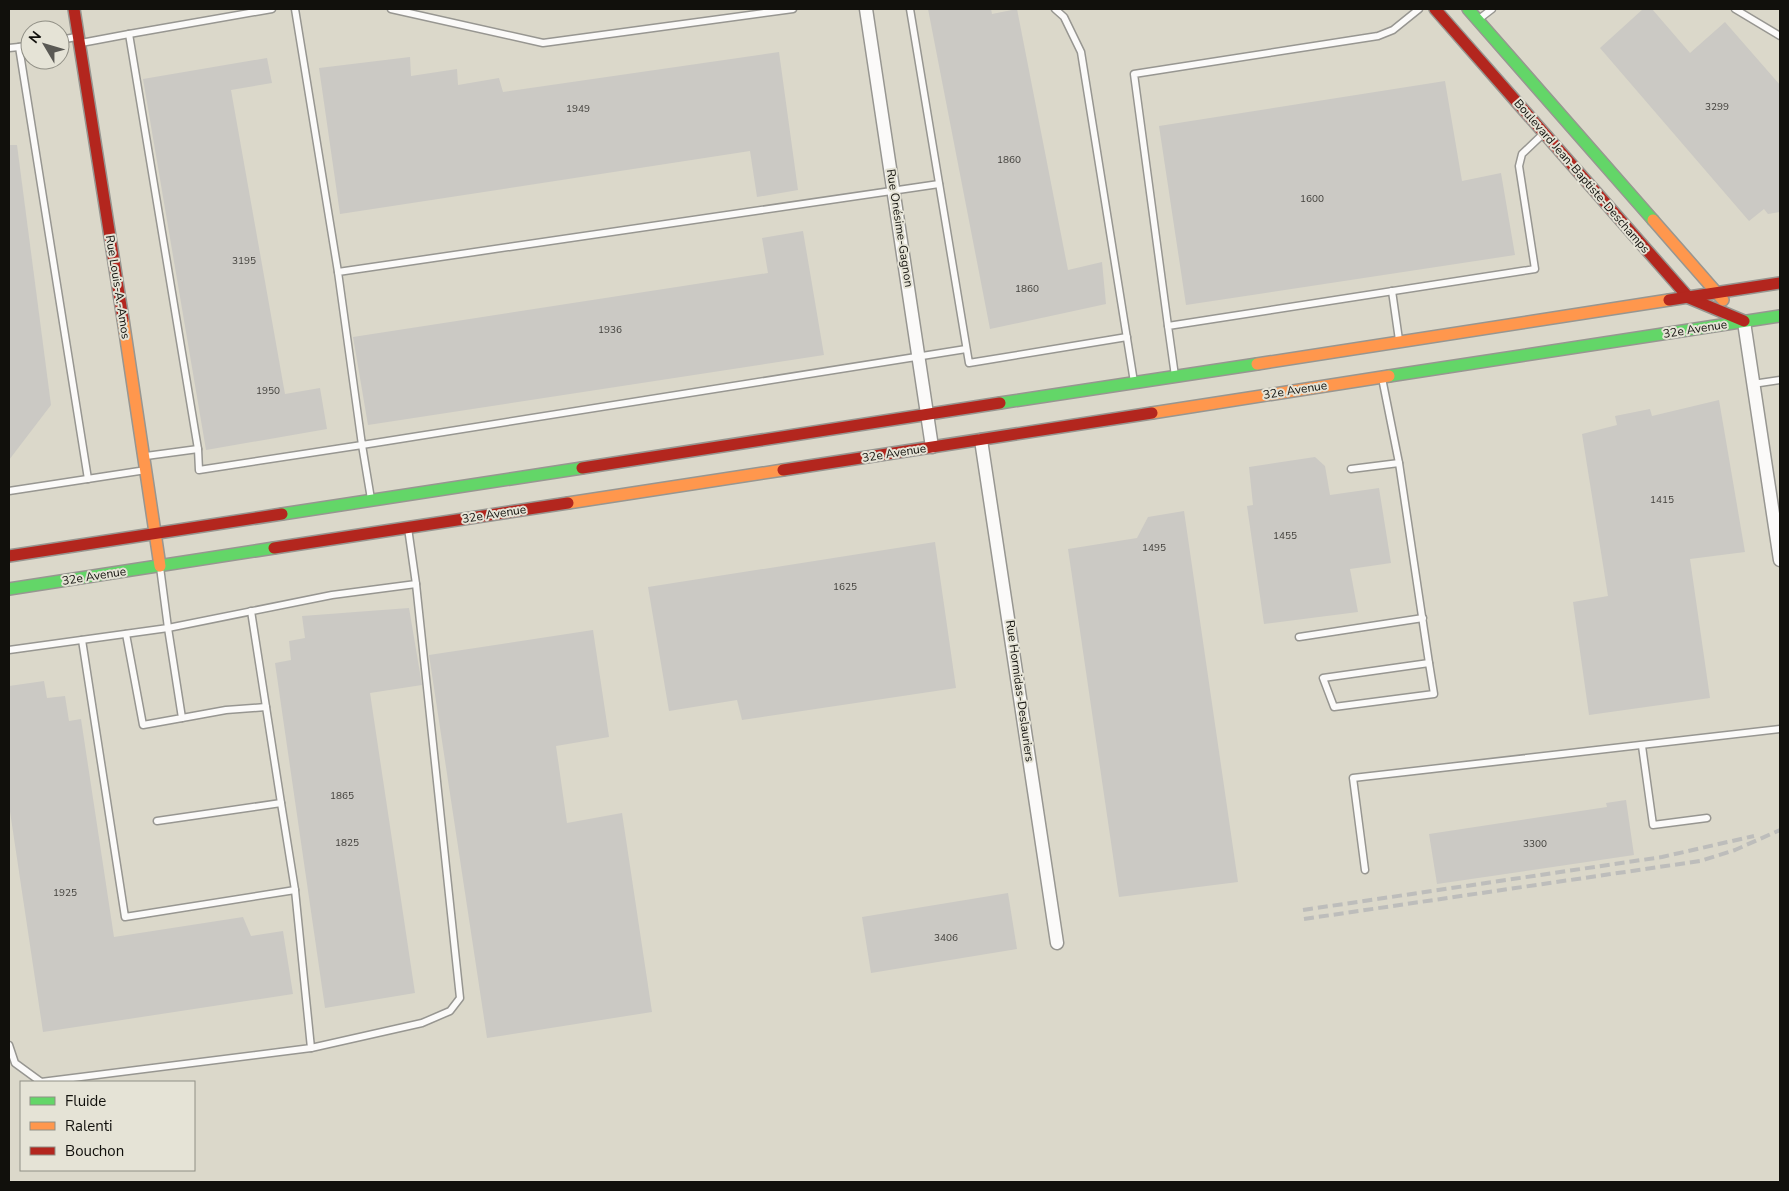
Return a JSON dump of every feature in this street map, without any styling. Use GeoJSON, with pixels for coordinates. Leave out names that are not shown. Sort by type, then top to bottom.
{"type":"FeatureCollection","features":[{"type":"Feature","properties":{"kind":"street","name":"Rue Louis-A.-Amos"},"geometry":{"type":"LineString","coordinates":[[74,9],[145,456],[160,566]]}},
{"type":"Feature","properties":{"kind":"street","name":"Rue Onésime-Gagnon"},"geometry":{"type":"LineString","coordinates":[[866,9],[920,357],[932,447]]}},
{"type":"Feature","properties":{"kind":"street","name":"Boulevard Jean-Baptiste-Deschamps"},"geometry":{"type":"LineString","coordinates":[[1435,9],[1689,298],[1744,322]]}},
{"type":"Feature","properties":{"kind":"street"},"geometry":{"type":"LineString","coordinates":[[1444,19],[1456,9]]}},
{"type":"Feature","properties":{"kind":"street","name":"Boulevard Jean-Baptiste-Deschamps"},"geometry":{"type":"LineString","coordinates":[[1468,9],[1744,322]]}},
{"type":"Feature","properties":{"kind":"street"},"geometry":{"type":"LineString","coordinates":[[9,556],[1780,283]]}},
{"type":"Feature","properties":{"kind":"street","name":"32e Avenue"},"geometry":{"type":"LineString","coordinates":[[9,589],[1780,316]]}},
{"type":"Feature","properties":{"kind":"street"},"geometry":{"type":"LineString","coordinates":[[1744,322],[1780,560]]}},
{"type":"Feature","properties":{"kind":"street","name":"Rue Hormidas-Deslauriers"},"geometry":{"type":"LineString","coordinates":[[981,440],[1057,943]]}},
{"type":"Feature","properties":{"kind":"lane"},"geometry":{"type":"LineString","coordinates":[[70,40],[129,34],[272,9]]}},
{"type":"Feature","properties":{"kind":"lane"},"geometry":{"type":"LineString","coordinates":[[295,9],[338,272],[371,500]]}},
{"type":"Feature","properties":{"kind":"lane"},"geometry":{"type":"LineString","coordinates":[[391,9],[543,43],[793,9]]}},
{"type":"Feature","properties":{"kind":"lane"},"geometry":{"type":"LineString","coordinates":[[910,9],[969,363],[1127,337]]}},
{"type":"Feature","properties":{"kind":"lane"},"geometry":{"type":"LineString","coordinates":[[1055,9],[1064,17],[1081,52],[1134,383]]}},
{"type":"Feature","properties":{"kind":"lane"},"geometry":{"type":"LineString","coordinates":[[1175,377],[1134,74],[1378,36],[1393,30],[1419,9]]}},
{"type":"Feature","properties":{"kind":"lane"},"geometry":{"type":"LineString","coordinates":[[1478,20],[1492,9]]}},
{"type":"Feature","properties":{"kind":"lane"},"geometry":{"type":"LineString","coordinates":[[1735,9],[1780,36]]}},
{"type":"Feature","properties":{"kind":"lane"},"geometry":{"type":"LineString","coordinates":[[129,34],[198,448],[199,470],[966,349]]}},
{"type":"Feature","properties":{"kind":"lane"},"geometry":{"type":"LineString","coordinates":[[9,48],[19,47],[88,479]]}},
{"type":"Feature","properties":{"kind":"lane"},"geometry":{"type":"LineString","coordinates":[[1168,326],[1535,269],[1519,166],[1522,154],[1544,133]]}},
{"type":"Feature","properties":{"kind":"lane"},"geometry":{"type":"LineString","coordinates":[[338,272],[895,192],[939,184]]}},
{"type":"Feature","properties":{"kind":"lane"},"geometry":{"type":"LineString","coordinates":[[1392,291],[1399,342]]}},
{"type":"Feature","properties":{"kind":"lane"},"geometry":{"type":"LineString","coordinates":[[1382,376],[1398,463],[1434,694],[1334,707],[1322,678],[1429,663]]}},
{"type":"Feature","properties":{"kind":"lane"},"geometry":{"type":"LineString","coordinates":[[1753,384],[1780,380]]}},
{"type":"Feature","properties":{"kind":"lane"},"geometry":{"type":"LineString","coordinates":[[145,456],[198,448]]}},
{"type":"Feature","properties":{"kind":"lane"},"geometry":{"type":"LineString","coordinates":[[1351,469],[1398,463]]}},
{"type":"Feature","properties":{"kind":"lane"},"geometry":{"type":"LineString","coordinates":[[9,491],[147,470]]}},
{"type":"Feature","properties":{"kind":"lane"},"geometry":{"type":"LineString","coordinates":[[49,1081],[310,1048],[422,1023],[450,1011],[460,998],[416,584],[408,527]]}},
{"type":"Feature","properties":{"kind":"lane"},"geometry":{"type":"LineString","coordinates":[[160,566],[182,718]]}},
{"type":"Feature","properties":{"kind":"lane"},"geometry":{"type":"LineString","coordinates":[[9,650],[168,628],[332,595],[416,584]]}},
{"type":"Feature","properties":{"kind":"lane"},"geometry":{"type":"LineString","coordinates":[[251,611],[295,890],[310,1048]]}},
{"type":"Feature","properties":{"kind":"lane"},"geometry":{"type":"LineString","coordinates":[[1299,637],[1423,618]]}},
{"type":"Feature","properties":{"kind":"lane"},"geometry":{"type":"LineString","coordinates":[[126,634],[143,725],[226,710],[266,707]]}},
{"type":"Feature","properties":{"kind":"lane"},"geometry":{"type":"LineString","coordinates":[[82,640],[125,917],[295,890]]}},
{"type":"Feature","properties":{"kind":"lane"},"geometry":{"type":"LineString","coordinates":[[1365,870],[1353,778],[1780,729]]}},
{"type":"Feature","properties":{"kind":"lane"},"geometry":{"type":"LineString","coordinates":[[1642,746],[1653,825],[1707,818]]}},
{"type":"Feature","properties":{"kind":"lane"},"geometry":{"type":"LineString","coordinates":[[157,821],[281,803]]}},
{"type":"Feature","properties":{"kind":"lane"},"geometry":{"type":"LineString","coordinates":[[9,1045],[14,1063],[40,1081]]}},
{"type":"Feature","properties":{"kind":"shaded area"},"geometry":{"type":"Polygon","coordinates":[[[9,9],[1780,9],[1780,1182],[9,1182],[9,9]]]}},
{"type":"Feature","properties":{"kind":"building"},"geometry":{"type":"Polygon","coordinates":[[[928,9],[991,9],[992,14],[1017,9],[1068,270],[1102,262],[1106,304],[990,329],[928,9]]]}},
{"type":"Feature","properties":{"kind":"building"},"geometry":{"type":"Polygon","coordinates":[[[1643,9],[1652,9],[1690,53],[1725,22],[1780,85],[1780,212],[1768,214],[1764,209],[1749,221],[1600,48],[1643,9]]]}},
{"type":"Feature","properties":{"kind":"building"},"geometry":{"type":"Polygon","coordinates":[[[779,52],[798,190],[757,197],[750,151],[340,214],[319,68],[410,57],[411,76],[457,69],[458,85],[499,78],[503,92],[779,52]]]}},
{"type":"Feature","properties":{"kind":"building"},"geometry":{"type":"Polygon","coordinates":[[[267,58],[272,83],[231,90],[285,394],[320,388],[327,429],[206,450],[143,79],[267,58]]]}},
{"type":"Feature","properties":{"kind":"building"},"geometry":{"type":"Polygon","coordinates":[[[1445,81],[1462,181],[1501,173],[1515,255],[1186,305],[1159,126],[1445,81]]]}},
{"type":"Feature","properties":{"kind":"building"},"geometry":{"type":"Polygon","coordinates":[[[9,145],[17,145],[51,405],[9,460],[9,145]]]}},
{"type":"Feature","properties":{"kind":"building"},"geometry":{"type":"Polygon","coordinates":[[[803,231],[824,355],[368,425],[353,337],[768,273],[762,238],[803,231]]]}},
{"type":"Feature","properties":{"kind":"building"},"geometry":{"type":"Polygon","coordinates":[[[1719,400],[1745,552],[1690,559],[1710,698],[1589,715],[1573,602],[1608,596],[1582,434],[1617,425],[1615,416],[1650,409],[1652,416],[1719,400]]]}},
{"type":"Feature","properties":{"kind":"building"},"geometry":{"type":"Polygon","coordinates":[[[1315,457],[1325,466],[1330,495],[1379,488],[1391,563],[1350,569],[1358,612],[1264,624],[1247,506],[1253,505],[1249,467],[1315,457]]]}},
{"type":"Feature","properties":{"kind":"building"},"geometry":{"type":"Polygon","coordinates":[[[1184,511],[1238,882],[1119,897],[1068,549],[1137,538],[1148,517],[1184,511]]]}},
{"type":"Feature","properties":{"kind":"building"},"geometry":{"type":"Polygon","coordinates":[[[935,542],[956,688],[742,720],[737,700],[669,711],[648,587],[935,542]]]}},
{"type":"Feature","properties":{"kind":"building"},"geometry":{"type":"Polygon","coordinates":[[[409,608],[422,685],[370,693],[415,993],[325,1008],[275,663],[291,660],[289,641],[305,638],[302,616],[409,608]]]}},
{"type":"Feature","properties":{"kind":"building"},"geometry":{"type":"Polygon","coordinates":[[[593,630],[609,737],[556,746],[567,823],[622,813],[652,1012],[487,1038],[429,655],[593,630]]]}},
{"type":"Feature","properties":{"kind":"building"},"geometry":{"type":"Polygon","coordinates":[[[44,681],[47,698],[65,696],[69,721],[81,719],[114,937],[243,917],[251,936],[283,931],[293,994],[43,1032],[9,805],[9,686],[44,681]]]}},
{"type":"Feature","properties":{"kind":"building"},"geometry":{"type":"Polygon","coordinates":[[[1626,800],[1634,855],[1437,884],[1429,834],[1607,807],[1606,803],[1626,800]]]}},
{"type":"Feature","properties":{"kind":"building"},"geometry":{"type":"Polygon","coordinates":[[[1008,893],[1017,949],[871,973],[862,917],[1008,893]]]}},
{"type":"Feature","properties":{"kind":"railway"},"geometry":{"type":"LineString","coordinates":[[1304,919],[1700,861],[1735,850],[1780,830]]}},
{"type":"Feature","properties":{"kind":"railway"},"geometry":{"type":"LineString","coordinates":[[1303,910],[1662,857],[1754,836]]}},
{"type":"Feature","properties":{"kind":"traffic: fast"},"geometry":{"type":"LineString","coordinates":[[1468,9],[1653,220]]}},
{"type":"Feature","properties":{"kind":"traffic: fast"},"geometry":{"type":"LineString","coordinates":[[1389,376],[1780,316]]}},
{"type":"Feature","properties":{"kind":"traffic: fast"},"geometry":{"type":"LineString","coordinates":[[1000,403],[1257,364]]}},
{"type":"Feature","properties":{"kind":"traffic: fast"},"geometry":{"type":"LineString","coordinates":[[282,514],[582,468]]}},
{"type":"Feature","properties":{"kind":"traffic: fast"},"geometry":{"type":"LineString","coordinates":[[9,589],[274,548]]}},
{"type":"Feature","properties":{"kind":"traffic: slow"},"geometry":{"type":"LineString","coordinates":[[1653,220],[1723,300]]}},
{"type":"Feature","properties":{"kind":"traffic: slow"},"geometry":{"type":"LineString","coordinates":[[1257,364],[1669,300]]}},
{"type":"Feature","properties":{"kind":"traffic: slow"},"geometry":{"type":"LineString","coordinates":[[123,319],[160,566]]}},
{"type":"Feature","properties":{"kind":"traffic: slow"},"geometry":{"type":"LineString","coordinates":[[1152,413],[1389,376]]}},
{"type":"Feature","properties":{"kind":"traffic: slow"},"geometry":{"type":"LineString","coordinates":[[568,503],[783,470]]}},
{"type":"Feature","properties":{"kind":"traffic: jam"},"geometry":{"type":"LineString","coordinates":[[74,9],[123,319]]}},
{"type":"Feature","properties":{"kind":"traffic: jam"},"geometry":{"type":"LineString","coordinates":[[1435,9],[1689,298],[1744,321]]}},
{"type":"Feature","properties":{"kind":"traffic: jam"},"geometry":{"type":"LineString","coordinates":[[1669,300],[1780,283]]}},
{"type":"Feature","properties":{"kind":"traffic: jam"},"geometry":{"type":"LineString","coordinates":[[582,468],[1000,403]]}},
{"type":"Feature","properties":{"kind":"traffic: jam"},"geometry":{"type":"LineString","coordinates":[[783,470],[1152,413]]}},
{"type":"Feature","properties":{"kind":"traffic: jam"},"geometry":{"type":"LineString","coordinates":[[274,548],[568,503]]}},
{"type":"Feature","properties":{"kind":"traffic: jam"},"geometry":{"type":"LineString","coordinates":[[9,556],[282,514]]}}]}
